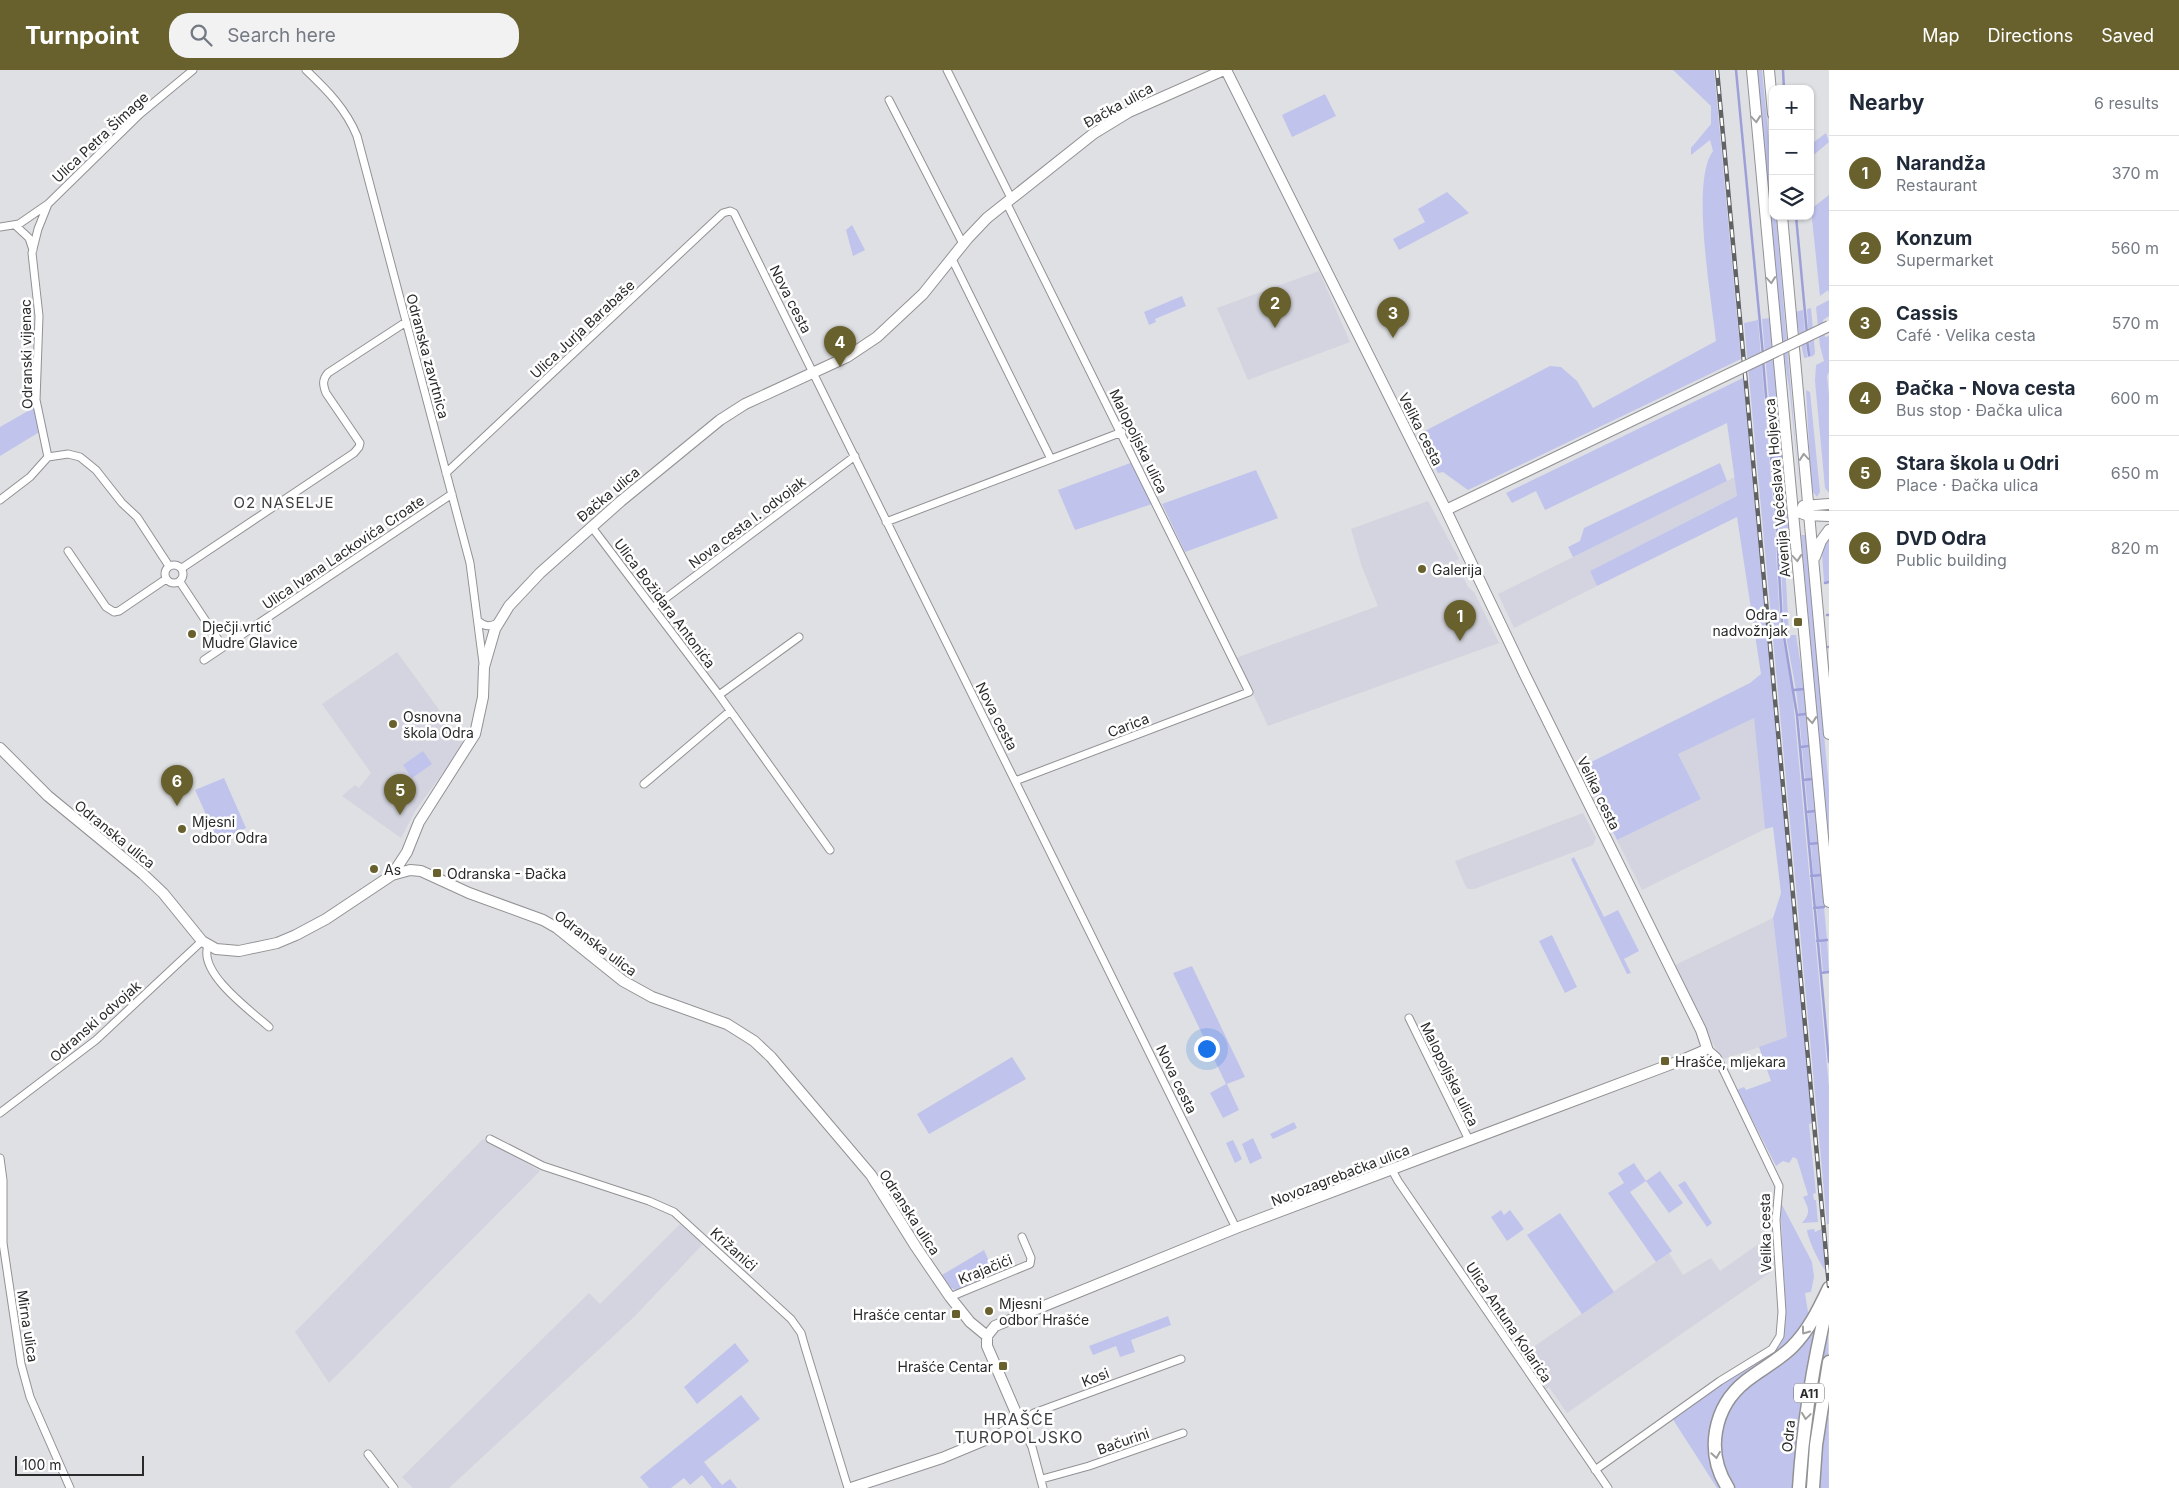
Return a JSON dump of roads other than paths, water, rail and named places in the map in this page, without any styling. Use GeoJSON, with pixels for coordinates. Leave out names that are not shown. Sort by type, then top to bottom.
{"type":"FeatureCollection","features":[{"type":"Feature","properties":{"kind":"highway"},"geometry":{"type":"LineString","coordinates":[[1728,1488],[1719,1470],[1715,1448],[1716,1426],[1724,1407],[1730,1397],[1746,1381],[1792,1347],[1806,1332],[1829,1288]]}},
{"type":"Feature","properties":{"kind":"highway","name":"Odra"},"geometry":{"type":"LineString","coordinates":[[1799,1488],[1802,1441],[1809,1394],[1829,1299]]}},
{"type":"Feature","properties":{"kind":"highway","name":"Odra"},"geometry":{"type":"LineString","coordinates":[[1813,1488],[1816,1445],[1829,1362]]}},
{"type":"Feature","properties":{"kind":"main road","name":"Đačka ulica"},"geometry":{"type":"LineString","coordinates":[[392,875],[407,852],[419,822],[475,734],[483,697],[484,667],[489,644],[498,622],[525,588],[591,526],[720,420],[745,404],[858,351],[883,332],[914,303],[977,227],[1008,200],[1093,134],[1116,119],[1225,70]]}},
{"type":"Feature","properties":{"kind":"main road","name":"Velika cesta"},"geometry":{"type":"LineString","coordinates":[[1225,70],[1446,510],[1521,667],[1704,1035],[1707,1048]]}},
{"type":"Feature","properties":{"kind":"main road","name":"Avenija Većeslava Holjevca"},"geometry":{"type":"LineString","coordinates":[[1752,70],[1829,902]]}},
{"type":"Feature","properties":{"kind":"main road"},"geometry":{"type":"LineString","coordinates":[[1769,70],[1770,85]]}},
{"type":"Feature","properties":{"kind":"main road"},"geometry":{"type":"LineString","coordinates":[[1782,220],[1829,734]]}},
{"type":"Feature","properties":{"kind":"main road"},"geometry":{"type":"LineString","coordinates":[[1446,510],[1829,326]]}},
{"type":"Feature","properties":{"kind":"main road"},"geometry":{"type":"LineString","coordinates":[[1793,510],[1809,510],[1829,504]]}},
{"type":"Feature","properties":{"kind":"main road"},"geometry":{"type":"LineString","coordinates":[[1809,510],[1829,516]]}},
{"type":"Feature","properties":{"kind":"main road"},"geometry":{"type":"LineString","coordinates":[[1814,561],[1821,541],[1829,530]]}},
{"type":"Feature","properties":{"kind":"main road","name":"Odranska ulica"},"geometry":{"type":"LineString","coordinates":[[0,748],[48,796],[156,886],[205,944]]}},
{"type":"Feature","properties":{"kind":"main road"},"geometry":{"type":"LineString","coordinates":[[407,852],[412,863],[421,871]]}},
{"type":"Feature","properties":{"kind":"main road"},"geometry":{"type":"LineString","coordinates":[[205,944],[228,952],[277,942],[326,920],[392,875],[410,870],[421,871]]}},
{"type":"Feature","properties":{"kind":"main road","name":"Odranska ulica"},"geometry":{"type":"LineString","coordinates":[[421,871],[469,893],[543,920],[557,928],[622,981],[652,997],[717,1019],[754,1041],[779,1066],[871,1176],[950,1297],[970,1322],[987,1336]]}},
{"type":"Feature","properties":{"kind":"main road","name":"Novozagrebačka ulica"},"geometry":{"type":"LineString","coordinates":[[987,1336],[992,1328],[999,1324],[1236,1228],[1682,1060],[1707,1048]]}},
{"type":"Feature","properties":{"kind":"main road"},"geometry":{"type":"LineString","coordinates":[[849,1488],[862,1487],[950,1455],[1011,1429],[1020,1422],[987,1346],[987,1336]]}},
{"type":"Feature","properties":{"kind":"street","name":"Ulica Petra Šimage"},"geometry":{"type":"LineString","coordinates":[[48,204],[140,114],[193,70]]}},
{"type":"Feature","properties":{"kind":"street","name":"Odranska zavrtnica"},"geometry":{"type":"LineString","coordinates":[[306,70],[335,99],[350,119],[357,136],[470,563],[484,667]]}},
{"type":"Feature","properties":{"kind":"street"},"geometry":{"type":"LineString","coordinates":[[947,70],[1008,200]]}},
{"type":"Feature","properties":{"kind":"street"},"geometry":{"type":"LineString","coordinates":[[890,100],[963,244]]}},
{"type":"Feature","properties":{"kind":"street","name":"Malopoljska ulica"},"geometry":{"type":"LineString","coordinates":[[1008,200],[1249,692]]}},
{"type":"Feature","properties":{"kind":"street"},"geometry":{"type":"LineString","coordinates":[[0,227],[15,225],[31,217],[48,204]]}},
{"type":"Feature","properties":{"kind":"street","name":"Odranski vijenac"},"geometry":{"type":"LineString","coordinates":[[48,204],[33,250],[33,265],[40,316],[36,400],[48,457]]}},
{"type":"Feature","properties":{"kind":"street","name":"Ulica Jurja Barabaše"},"geometry":{"type":"LineString","coordinates":[[446,473],[723,213],[730,210],[735,216]]}},
{"type":"Feature","properties":{"kind":"street","name":"Nova cesta"},"geometry":{"type":"LineString","coordinates":[[735,216],[1236,1228]]}},
{"type":"Feature","properties":{"kind":"street","name":"Odranski vijenac"},"geometry":{"type":"LineString","coordinates":[[15,225],[29,238],[33,250]]}},
{"type":"Feature","properties":{"kind":"street"},"geometry":{"type":"LineString","coordinates":[[952,259],[1051,459]]}},
{"type":"Feature","properties":{"kind":"street"},"geometry":{"type":"LineString","coordinates":[[182,568],[359,448],[360,443],[326,393],[323,385],[324,378],[328,373],[406,322]]}},
{"type":"Feature","properties":{"kind":"street"},"geometry":{"type":"LineString","coordinates":[[886,522],[1122,432]]}},
{"type":"Feature","properties":{"kind":"street"},"geometry":{"type":"LineString","coordinates":[[0,500],[30,477],[48,457],[68,454],[80,457],[96,470],[122,503],[137,517],[169,566]]}},
{"type":"Feature","properties":{"kind":"street","name":"Nova cesta I. odvojak"},"geometry":{"type":"LineString","coordinates":[[654,607],[855,456]]}},
{"type":"Feature","properties":{"kind":"street","name":"Ulica Ivana Lackovića Croate"},"geometry":{"type":"LineString","coordinates":[[204,660],[452,494]]}},
{"type":"Feature","properties":{"kind":"street","name":"Ulica Božidara Antonića"},"geometry":{"type":"LineString","coordinates":[[591,526],[654,607],[830,850]]}},
{"type":"Feature","properties":{"kind":"street"},"geometry":{"type":"LineString","coordinates":[[68,551],[106,607],[114,612],[119,611],[166,579]]}},
{"type":"Feature","properties":{"kind":"street"},"geometry":{"type":"LineString","coordinates":[[174,564],[182,568],[184,574],[180,582],[171,583],[166,579],[165,573],[169,566],[174,564]]}},
{"type":"Feature","properties":{"kind":"street"},"geometry":{"type":"LineString","coordinates":[[180,582],[223,647]]}},
{"type":"Feature","properties":{"kind":"street"},"geometry":{"type":"LineString","coordinates":[[478,621],[485,626],[491,626],[498,622]]}},
{"type":"Feature","properties":{"kind":"street"},"geometry":{"type":"LineString","coordinates":[[718,696],[799,637]]}},
{"type":"Feature","properties":{"kind":"street","name":"Carica"},"geometry":{"type":"LineString","coordinates":[[1015,781],[1249,692]]}},
{"type":"Feature","properties":{"kind":"street"},"geometry":{"type":"LineString","coordinates":[[644,784],[729,712]]}},
{"type":"Feature","properties":{"kind":"street","name":"Odranska ulica"},"geometry":{"type":"LineString","coordinates":[[205,944],[208,960],[218,978],[231,994],[268,1027]]}},
{"type":"Feature","properties":{"kind":"street","name":"Odranski odvojak"},"geometry":{"type":"LineString","coordinates":[[0,1113],[96,1040],[205,944]]}},
{"type":"Feature","properties":{"kind":"street","name":"Malopoljska ulica"},"geometry":{"type":"LineString","coordinates":[[1409,1018],[1469,1140]]}},
{"type":"Feature","properties":{"kind":"street","name":"Velika cesta"},"geometry":{"type":"LineString","coordinates":[[1595,1470],[1720,1381],[1765,1354],[1772,1348],[1780,1336],[1782,1312],[1777,1237],[1778,1183],[1717,1057],[1707,1048]]}},
{"type":"Feature","properties":{"kind":"street","name":"Križanići"},"geometry":{"type":"LineString","coordinates":[[490,1139],[543,1166],[650,1201],[674,1212],[791,1320],[801,1333],[849,1488]]}},
{"type":"Feature","properties":{"kind":"street","name":"Mirna ulica"},"geometry":{"type":"LineString","coordinates":[[0,1158],[3,1180],[3,1243],[21,1364],[30,1397],[70,1488]]}},
{"type":"Feature","properties":{"kind":"street","name":"Ulica Antuna Kolarića"},"geometry":{"type":"LineString","coordinates":[[1392,1170],[1398,1182],[1608,1488]]}},
{"type":"Feature","properties":{"kind":"street","name":"Krajačići"},"geometry":{"type":"LineString","coordinates":[[950,1297],[1030,1264],[1031,1258],[1022,1237]]}},
{"type":"Feature","properties":{"kind":"street","name":"Kosi"},"geometry":{"type":"LineString","coordinates":[[1020,1422],[1034,1413],[1180,1359]]}},
{"type":"Feature","properties":{"kind":"street"},"geometry":{"type":"LineString","coordinates":[[1020,1422],[1032,1447],[1043,1488]]}},
{"type":"Feature","properties":{"kind":"street","name":"Bačurini"},"geometry":{"type":"LineString","coordinates":[[1042,1479],[1089,1466],[1183,1433]]}},
{"type":"Feature","properties":{"kind":"street"},"geometry":{"type":"LineString","coordinates":[[368,1454],[394,1488]]}},
{"type":"Feature","properties":{"kind":"waterway"},"geometry":{"type":"LineString","coordinates":[[1736,70],[1763,355]]}},
{"type":"Feature","properties":{"kind":"waterway"},"geometry":{"type":"LineString","coordinates":[[1783,70],[1784,85]]}},
{"type":"Feature","properties":{"kind":"waterway"},"geometry":{"type":"LineString","coordinates":[[1796,220],[1807,334]]}},
{"type":"Feature","properties":{"kind":"waterway"},"geometry":{"type":"LineString","coordinates":[[1807,340],[1809,355]]}},
{"type":"Feature","properties":{"kind":"waterway"},"geometry":{"type":"LineString","coordinates":[[1763,360],[1776,515],[1782,625],[1797,715],[1829,1062]]}},
{"type":"Feature","properties":{"kind":"waterway"},"geometry":{"type":"LineString","coordinates":[[1772,457],[1782,456]]}},
{"type":"Feature","properties":{"kind":"waterway"},"geometry":{"type":"LineString","coordinates":[[1774,489],[1784,488]]}},
{"type":"Feature","properties":{"kind":"waterway"},"geometry":{"type":"LineString","coordinates":[[1825,583],[1829,582]]}},
{"type":"Feature","properties":{"kind":"waterway"},"geometry":{"type":"LineString","coordinates":[[1794,690],[1804,689]]}},
{"type":"Feature","properties":{"kind":"waterway"},"geometry":{"type":"LineString","coordinates":[[1797,715],[1806,714]]}},
{"type":"Feature","properties":{"kind":"waterway"},"geometry":{"type":"LineString","coordinates":[[1801,747],[1809,746]]}},
{"type":"Feature","properties":{"kind":"waterway"},"geometry":{"type":"LineString","coordinates":[[1803,780],[1812,779]]}},
{"type":"Feature","properties":{"kind":"waterway"},"geometry":{"type":"LineString","coordinates":[[1806,812],[1815,811]]}},
{"type":"Feature","properties":{"kind":"waterway"},"geometry":{"type":"LineString","coordinates":[[1809,844],[1818,843]]}},
{"type":"Feature","properties":{"kind":"waterway"},"geometry":{"type":"LineString","coordinates":[[1811,876],[1821,875]]}},
{"type":"Feature","properties":{"kind":"waterway"},"geometry":{"type":"LineString","coordinates":[[1814,908],[1824,907]]}},
{"type":"Feature","properties":{"kind":"waterway"},"geometry":{"type":"LineString","coordinates":[[1817,941],[1827,940]]}},
{"type":"Feature","properties":{"kind":"waterway"},"geometry":{"type":"LineString","coordinates":[[1821,973],[1829,972]]}},
{"type":"Feature","properties":{"kind":"railway"},"geometry":{"type":"LineString","coordinates":[[1717,70],[1829,1286]]}},
{"type":"Feature","properties":{"kind":"place","name":"Konzum"},"geometry":{"type":"Point","coordinates":[1275,328]}},
{"type":"Feature","properties":{"kind":"place","name":"Cassis"},"geometry":{"type":"Point","coordinates":[1393,338]}},
{"type":"Feature","properties":{"kind":"place","name":"Đačka - Nova cesta"},"geometry":{"type":"Point","coordinates":[840,367]}},
{"type":"Feature","properties":{"kind":"place","name":"Galerija"},"geometry":{"type":"Point","coordinates":[1422,569]}},
{"type":"Feature","properties":{"kind":"place","name":"Odra - nadvožnjak"},"geometry":{"type":"Point","coordinates":[1798,622]}},
{"type":"Feature","properties":{"kind":"place","name":"Dječji vrtić Mudre Glavice"},"geometry":{"type":"Point","coordinates":[192,634]}},
{"type":"Feature","properties":{"kind":"place","name":"Narandža"},"geometry":{"type":"Point","coordinates":[1460,641]}},
{"type":"Feature","properties":{"kind":"place","name":"Osnovna škola Odra"},"geometry":{"type":"Point","coordinates":[393,724]}},
{"type":"Feature","properties":{"kind":"place","name":"DVD Odra"},"geometry":{"type":"Point","coordinates":[177,806]}},
{"type":"Feature","properties":{"kind":"place","name":"Stara škola u Odri"},"geometry":{"type":"Point","coordinates":[400,815]}},
{"type":"Feature","properties":{"kind":"place","name":"Mjesni odbor Odra"},"geometry":{"type":"Point","coordinates":[182,829]}},
{"type":"Feature","properties":{"kind":"place","name":"As"},"geometry":{"type":"Point","coordinates":[374,869]}},
{"type":"Feature","properties":{"kind":"place","name":"Odranska - Đačka"},"geometry":{"type":"Point","coordinates":[437,873]}},
{"type":"Feature","properties":{"kind":"place","name":"Hrašće, mljekara"},"geometry":{"type":"Point","coordinates":[1665,1061]}},
{"type":"Feature","properties":{"kind":"place","name":"Mjesni odbor Hrašće"},"geometry":{"type":"Point","coordinates":[989,1311]}},
{"type":"Feature","properties":{"kind":"place","name":"Hrašće centar"},"geometry":{"type":"Point","coordinates":[956,1314]}},
{"type":"Feature","properties":{"kind":"place","name":"Hrašće Centar"},"geometry":{"type":"Point","coordinates":[1003,1366]}},
{"type":"Feature","properties":{"kind":"district","name":"O2 NASELJE"},"geometry":{"type":"Point","coordinates":[284,502]}},
{"type":"Feature","properties":{"kind":"district","name":"HRAŠĆE TUROPOLJSKO"},"geometry":{"type":"Point","coordinates":[1019,1428]}}]}
